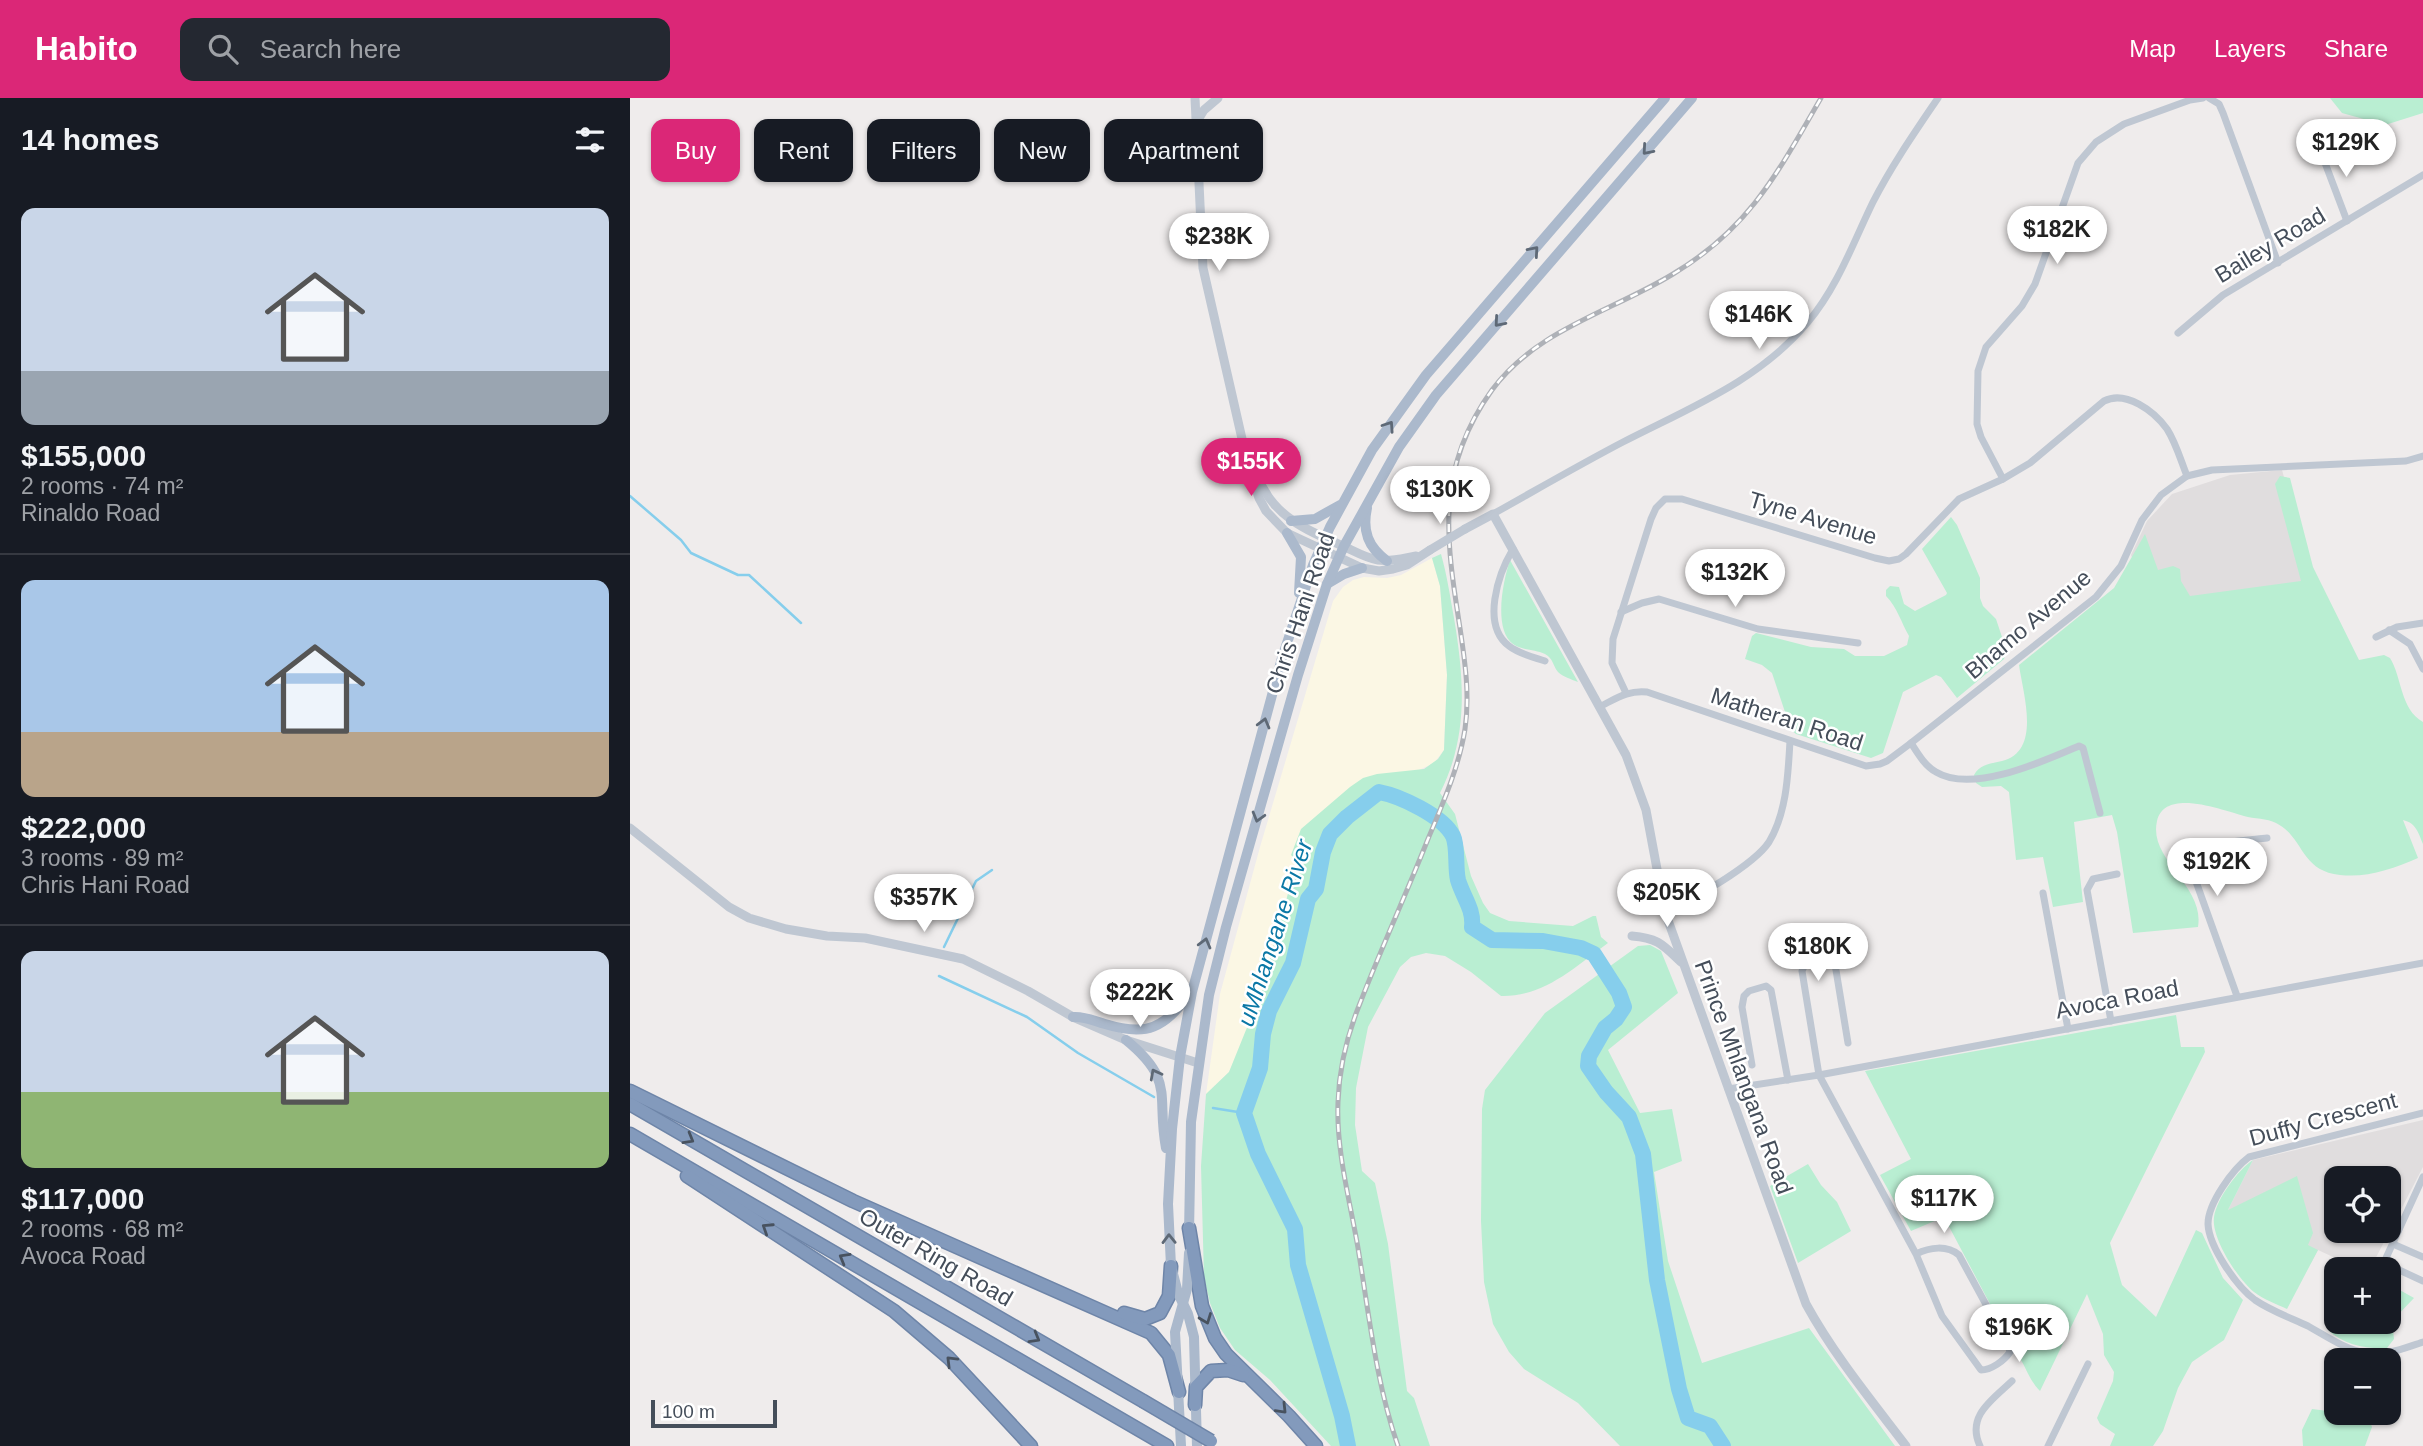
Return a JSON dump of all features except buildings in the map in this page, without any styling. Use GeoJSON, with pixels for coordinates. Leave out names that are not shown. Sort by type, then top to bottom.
{"type":"FeatureCollection","features":[{"type":"Feature","properties":{"kind":"highway"},"geometry":{"type":"LineString","coordinates":[[630,1091],[853,1201],[1151,1332],[1169,1355],[1179,1392]]}},
{"type":"Feature","properties":{"kind":"highway","name":"Outer Ring Road"},"geometry":{"type":"LineString","coordinates":[[630,1104],[1216,1443]]}},
{"type":"Feature","properties":{"kind":"highway","name":"Outer Ring Road"},"geometry":{"type":"LineString","coordinates":[[630,1134],[1167,1446]]}},
{"type":"Feature","properties":{"kind":"highway"},"geometry":{"type":"LineString","coordinates":[[630,1140],[894,1311],[949,1358],[1031,1446]]}},
{"type":"Feature","properties":{"kind":"highway"},"geometry":{"type":"LineString","coordinates":[[1189,1228],[1198,1289],[1208,1325],[1226,1354],[1314,1444]]}},
{"type":"Feature","properties":{"kind":"highway"},"geometry":{"type":"LineString","coordinates":[[1038,1283],[1096,1301],[1130,1316],[1151,1318],[1160,1313],[1169,1296],[1171,1266]]}},
{"type":"Feature","properties":{"kind":"highway"},"geometry":{"type":"LineString","coordinates":[[1195,1405],[1196,1387],[1211,1371],[1228,1370],[1250,1379]]}},
{"type":"Feature","properties":{"kind":"main road","name":"Chris Hani Road"},"geometry":{"type":"LineString","coordinates":[[1169,1164],[1180,1057],[1192,992],[1282,658],[1322,543],[1372,450],[1426,375],[1665,98]]}},
{"type":"Feature","properties":{"kind":"main road","name":"Chris Hani Road"},"geometry":{"type":"LineString","coordinates":[[1181,1446],[1175,1332],[1189,1274],[1191,1122],[1209,995],[1298,675],[1327,584],[1369,498],[1399,447],[1436,396],[1692,98]]}},
{"type":"Feature","properties":{"kind":"main road"},"geometry":{"type":"LineString","coordinates":[[1369,498],[1365,514],[1366,534],[1376,552],[1387,561]]}},
{"type":"Feature","properties":{"kind":"main road"},"geometry":{"type":"LineString","coordinates":[[1291,521],[1315,519],[1342,504]]}},
{"type":"Feature","properties":{"kind":"main road"},"geometry":{"type":"LineString","coordinates":[[1287,533],[1297,549],[1302,567],[1297,613]]}},
{"type":"Feature","properties":{"kind":"main road"},"geometry":{"type":"LineString","coordinates":[[1327,584],[1345,573],[1362,568]]}},
{"type":"Feature","properties":{"kind":"main road"},"geometry":{"type":"LineString","coordinates":[[1073,1017],[1084,1017],[1129,1030],[1143,1031],[1167,1020],[1192,992]]}},
{"type":"Feature","properties":{"kind":"main road"},"geometry":{"type":"LineString","coordinates":[[1126,1040],[1146,1058],[1159,1079],[1164,1102],[1163,1133],[1169,1164],[1169,1250],[1178,1293],[1194,1337],[1197,1446]]}},
{"type":"Feature","properties":{"kind":"street"},"geometry":{"type":"LineString","coordinates":[[1195,98],[1196,119]]}},
{"type":"Feature","properties":{"kind":"street"},"geometry":{"type":"LineString","coordinates":[[1198,119],[1218,98]]}},
{"type":"Feature","properties":{"kind":"street"},"geometry":{"type":"LineString","coordinates":[[1246,448],[1248,465],[1259,498],[1266,511],[1287,533],[1322,543],[1341,552],[1362,568],[1379,571],[1407,565],[1465,529],[1620,444],[1726,390],[1751,375],[1786,347],[1828,294],[1889,172],[1938,98]]}},
{"type":"Feature","properties":{"kind":"street"},"geometry":{"type":"LineString","coordinates":[[2003,479],[1981,438],[1977,424],[1978,371],[1986,347],[2022,306],[2035,284],[2078,163],[2096,142],[2124,124],[2190,100],[2206,98],[2219,104],[2278,263]]}},
{"type":"Feature","properties":{"kind":"street"},"geometry":{"type":"LineString","coordinates":[[2319,147],[2347,221]]}},
{"type":"Feature","properties":{"kind":"street","name":"Bailey Road"},"geometry":{"type":"LineString","coordinates":[[2178,333],[2223,295],[2423,175]]}},
{"type":"Feature","properties":{"kind":"street"},"geometry":{"type":"LineString","coordinates":[[1199,182],[1203,268],[1211,311],[1246,448],[1258,479],[1271,502],[1291,521],[1322,543]]}},
{"type":"Feature","properties":{"kind":"street","name":"Tyne Avenue"},"geometry":{"type":"LineString","coordinates":[[1626,693],[1616,674],[1611,653],[1651,519],[1656,508],[1665,499],[1682,499],[1889,561],[1899,559],[1959,499],[2031,463],[2104,401],[2118,397],[2134,402],[2166,428],[2187,476]]}},
{"type":"Feature","properties":{"kind":"street","name":"Bhamo Avenue"},"geometry":{"type":"LineString","coordinates":[[1911,743],[2096,597],[2122,566],[2151,505],[2187,476],[2212,470],[2406,461],[2423,456]]}},
{"type":"Feature","properties":{"kind":"street","name":"Prince Mhlangana Road"},"geometry":{"type":"LineString","coordinates":[[1493,514],[1626,755],[1643,800],[1665,912],[1806,1304],[1834,1351],[1906,1446]]}},
{"type":"Feature","properties":{"kind":"street"},"geometry":{"type":"LineString","coordinates":[[1513,549],[1500,575],[1496,628],[1511,649],[1545,660]]}},
{"type":"Feature","properties":{"kind":"street"},"geometry":{"type":"LineString","coordinates":[[1341,552],[1387,561],[1420,555]]}},
{"type":"Feature","properties":{"kind":"street"},"geometry":{"type":"LineString","coordinates":[[1622,612],[1659,599],[1758,629],[1858,643]]}},
{"type":"Feature","properties":{"kind":"street"},"geometry":{"type":"LineString","coordinates":[[2376,637],[2389,630],[2423,623]]}},
{"type":"Feature","properties":{"kind":"street"},"geometry":{"type":"LineString","coordinates":[[2389,630],[2410,644],[2423,669]]}},
{"type":"Feature","properties":{"kind":"street","name":"Matheran Road"},"geometry":{"type":"LineString","coordinates":[[1626,693],[1647,692],[1866,766],[1887,761],[1911,743]]}},
{"type":"Feature","properties":{"kind":"street"},"geometry":{"type":"LineString","coordinates":[[1601,706],[1626,693]]}},
{"type":"Feature","properties":{"kind":"street"},"geometry":{"type":"LineString","coordinates":[[1665,912],[1692,900],[1764,848],[1774,831],[1783,803],[1790,741]]}},
{"type":"Feature","properties":{"kind":"street"},"geometry":{"type":"LineString","coordinates":[[1911,743],[1928,767],[1941,775],[1983,779],[2037,764],[2078,746],[2083,748],[2100,813]]}},
{"type":"Feature","properties":{"kind":"street"},"geometry":{"type":"LineString","coordinates":[[630,828],[729,907],[749,918],[796,931],[865,939],[963,959],[1073,1017],[1126,1040],[1198,1063]]}},
{"type":"Feature","properties":{"kind":"street"},"geometry":{"type":"LineString","coordinates":[[2237,996],[2194,876],[2193,865],[2198,855],[2206,849],[2267,838]]}},
{"type":"Feature","properties":{"kind":"street"},"geometry":{"type":"LineString","coordinates":[[2111,1021],[2087,890],[2093,879],[2117,874]]}},
{"type":"Feature","properties":{"kind":"street"},"geometry":{"type":"LineString","coordinates":[[2043,893],[2068,1029]]}},
{"type":"Feature","properties":{"kind":"street"},"geometry":{"type":"LineString","coordinates":[[1632,936],[1651,937],[1683,964]]}},
{"type":"Feature","properties":{"kind":"street"},"geometry":{"type":"LineString","coordinates":[[1848,1043],[1834,958],[1827,956],[1806,962],[1801,971],[1819,1075],[1916,1254],[1942,1316],[1979,1368],[1986,1370],[2003,1360],[2010,1352],[2008,1345],[1957,1252],[1934,1248],[1916,1254]]}},
{"type":"Feature","properties":{"kind":"street","name":"Avoca Road"},"geometry":{"type":"LineString","coordinates":[[1728,1089],[1819,1075],[2423,963]]}},
{"type":"Feature","properties":{"kind":"street"},"geometry":{"type":"LineString","coordinates":[[1752,1065],[1742,1003],[1749,990],[1766,986],[1771,990],[1788,1080]]}},
{"type":"Feature","properties":{"kind":"street","name":"Duffy Crescent"},"geometry":{"type":"LineString","coordinates":[[2423,1113],[2249,1157],[2231,1174],[2214,1203],[2208,1223],[2232,1278],[2256,1300],[2359,1352],[2382,1354],[2423,1342]]}},
{"type":"Feature","properties":{"kind":"street"},"geometry":{"type":"LineString","coordinates":[[2386,1257],[2423,1177]]}},
{"type":"Feature","properties":{"kind":"street"},"geometry":{"type":"LineString","coordinates":[[2414,1196],[2423,1199]]}},
{"type":"Feature","properties":{"kind":"street"},"geometry":{"type":"LineString","coordinates":[[2393,1244],[2423,1257]]}},
{"type":"Feature","properties":{"kind":"street"},"geometry":{"type":"LineString","coordinates":[[2401,1273],[2423,1281]]}},
{"type":"Feature","properties":{"kind":"street"},"geometry":{"type":"LineString","coordinates":[[2048,1446],[2088,1364]]}},
{"type":"Feature","properties":{"kind":"street"},"geometry":{"type":"LineString","coordinates":[[1980,1446],[1975,1431],[1980,1413],[2012,1381]]}},
{"type":"Feature","properties":{"kind":"shaded area"},"geometry":{"type":"Polygon","coordinates":[[[2282,470],[2310,571],[2331,607],[2189,708],[2131,555],[2147,521],[2172,494],[2230,475],[2282,470]]]}},
{"type":"Feature","properties":{"kind":"shaded area"},"geometry":{"type":"Polygon","coordinates":[[[1432,558],[1440,586],[1447,675],[1444,750],[1434,763],[1419,770],[1297,861],[1266,973],[1268,978],[1251,1023],[1229,1072],[1206,1094],[1220,994],[1260,847],[1333,601],[1343,587],[1353,580],[1401,575],[1432,558]]]}},
{"type":"Feature","properties":{"kind":"shaded area"},"geometry":{"type":"Polygon","coordinates":[[[2423,1120],[2423,1167],[2401,1209],[2401,1166],[2324,1166],[2324,1243],[2384,1243],[2376,1257],[2333,1257],[2318,1250],[2311,1263],[2223,1220],[2253,1160],[2423,1120]]]}},
{"type":"Feature","properties":{"kind":"green space"},"geometry":{"type":"Polygon","coordinates":[[[2330,98],[2423,98],[2423,113],[2385,125],[2342,113],[2330,98]]]}},
{"type":"Feature","properties":{"kind":"green space"},"geometry":{"type":"Polygon","coordinates":[[[2280,476],[2290,478],[2313,567],[2359,660],[2384,655],[2390,658],[2410,709],[2423,722],[2423,844],[2414,826],[2403,820],[2418,858],[2370,874],[2350,876],[2327,872],[2317,867],[2292,836],[2276,823],[2210,806],[2183,803],[2171,805],[2162,811],[2157,821],[2156,835],[2168,861],[2193,898],[2198,912],[2198,927],[2133,933],[2112,815],[2074,822],[2083,902],[2053,907],[2043,857],[2016,860],[2009,792],[2001,786],[1982,787],[1976,783],[1974,775],[1982,767],[2014,755],[2022,746],[2027,720],[2019,665],[2114,588],[2145,534],[2158,570],[2173,566],[2180,569],[2181,581],[2190,596],[2301,581],[2275,484],[2280,476]]]}},
{"type":"Feature","properties":{"kind":"green space"},"geometry":{"type":"Polygon","coordinates":[[[1951,517],[1980,578],[1980,598],[1983,606],[1996,619],[2007,652],[2004,659],[1957,698],[1941,677],[1936,675],[1903,692],[1883,753],[1871,758],[1796,734],[1791,730],[1772,673],[1762,665],[1745,659],[1752,636],[1756,633],[1811,647],[1844,649],[1855,656],[1884,656],[1907,645],[1909,636],[1886,596],[1886,590],[1890,586],[1899,587],[1904,604],[1915,611],[1946,595],[1922,549],[1951,517]]]}},
{"type":"Feature","properties":{"kind":"green space"},"geometry":{"type":"Polygon","coordinates":[[[1441,554],[1457,640],[1462,707],[1456,750],[1440,793],[1455,814],[1471,876],[1490,913],[1509,921],[1573,926],[1596,916],[1601,937],[1608,943],[1558,979],[1531,992],[1517,995],[1501,996],[1445,956],[1426,953],[1411,957],[1400,967],[1368,1027],[1356,1088],[1355,1125],[1362,1171],[1375,1183],[1388,1244],[1407,1391],[1414,1398],[1430,1446],[1331,1446],[1270,1380],[1235,1350],[1220,1328],[1210,1303],[1204,1277],[1201,1166],[1206,1094],[1229,1072],[1267,978],[1266,973],[1297,861],[1291,855],[1301,829],[1363,778],[1424,769],[1438,759],[1444,750],[1447,675],[1440,586],[1432,558],[1441,554]]]}},
{"type":"Feature","properties":{"kind":"green space"},"geometry":{"type":"Polygon","coordinates":[[[1510,560],[1578,682],[1560,674],[1548,656],[1517,646],[1507,637],[1503,628],[1501,604],[1510,560]]]}},
{"type":"Feature","properties":{"kind":"green space"},"geometry":{"type":"Polygon","coordinates":[[[1650,945],[1661,951],[1678,993],[1608,1050],[1640,1113],[1672,1109],[1682,1161],[1654,1172],[1668,1261],[1702,1363],[1809,1328],[1895,1446],[1620,1446],[1578,1403],[1524,1369],[1509,1352],[1493,1324],[1484,1282],[1481,1221],[1482,1109],[1485,1090],[1545,1013],[1638,946],[1650,945]]]}},
{"type":"Feature","properties":{"kind":"green space"},"geometry":{"type":"Polygon","coordinates":[[[2176,1015],[2181,1047],[2204,1047],[2205,1052],[2110,1243],[2122,1285],[2156,1317],[2196,1230],[2202,1233],[2223,1278],[2243,1300],[2224,1340],[2192,1362],[2178,1388],[2163,1431],[2153,1446],[2110,1446],[2115,1434],[2100,1424],[2097,1418],[2113,1381],[2114,1372],[2104,1355],[2103,1334],[2087,1294],[2040,1391],[2016,1353],[1944,1217],[1911,1231],[1880,1175],[1911,1159],[1865,1071],[2176,1015]]]}},
{"type":"Feature","properties":{"kind":"green space"},"geometry":{"type":"Polygon","coordinates":[[[2253,1160],[2228,1210],[2297,1176],[2313,1233],[2308,1245],[2318,1250],[2287,1309],[2261,1297],[2248,1286],[2227,1258],[2214,1226],[2216,1210],[2224,1193],[2235,1177],[2253,1160]]]}},
{"type":"Feature","properties":{"kind":"green space"},"geometry":{"type":"Polygon","coordinates":[[[1808,1164],[1821,1185],[1837,1202],[1851,1231],[1798,1263],[1770,1186],[1808,1164]]]}},
{"type":"Feature","properties":{"kind":"green space"},"geometry":{"type":"Polygon","coordinates":[[[2401,1291],[2414,1298],[2401,1312],[2401,1291]]]}},
{"type":"Feature","properties":{"kind":"green space"},"geometry":{"type":"Polygon","coordinates":[[[2393,1334],[2394,1339],[2387,1348],[2371,1348],[2356,1345],[2334,1335],[2393,1334]]]}},
{"type":"Feature","properties":{"kind":"green space"},"geometry":{"type":"Polygon","coordinates":[[[2312,1409],[2324,1410],[2324,1425],[2371,1425],[2365,1446],[2303,1446],[2302,1430],[2312,1409]]]}},
{"type":"Feature","properties":{"kind":"waterway"},"geometry":{"type":"LineString","coordinates":[[630,496],[681,540],[691,553],[738,575],[749,575],[801,623]]}},
{"type":"Feature","properties":{"kind":"waterway","name":"uMhlangane River"},"geometry":{"type":"LineString","coordinates":[[1348,1446],[1342,1416],[1298,1265],[1295,1229],[1258,1154],[1244,1113],[1260,1068],[1263,1034],[1269,1011],[1293,963],[1308,899],[1316,889],[1323,852],[1330,834],[1379,792],[1431,814],[1453,836],[1458,880],[1470,909],[1472,927],[1492,940],[1543,941],[1581,948],[1594,954],[1619,993],[1624,1007],[1616,1019],[1605,1028],[1589,1056],[1588,1066],[1606,1092],[1629,1117],[1643,1154],[1657,1280],[1679,1389],[1688,1418],[1710,1426],[1723,1446]]}},
{"type":"Feature","properties":{"kind":"waterway"},"geometry":{"type":"LineString","coordinates":[[944,947],[976,881],[992,870]]}},
{"type":"Feature","properties":{"kind":"waterway"},"geometry":{"type":"LineString","coordinates":[[939,976],[1027,1017],[1078,1053],[1154,1097]]}},
{"type":"Feature","properties":{"kind":"waterway"},"geometry":{"type":"LineString","coordinates":[[1213,1108],[1244,1113]]}},
{"type":"Feature","properties":{"kind":"railway"},"geometry":{"type":"LineString","coordinates":[[1398,1446],[1379,1373],[1344,1176],[1339,1139],[1339,1090],[1353,1022],[1445,798],[1465,729],[1467,704],[1464,653],[1449,534],[1449,505],[1461,448],[1474,419],[1492,390],[1510,369],[1531,351],[1576,323],[1673,274],[1723,238],[1760,197],[1821,98]]}}]}
